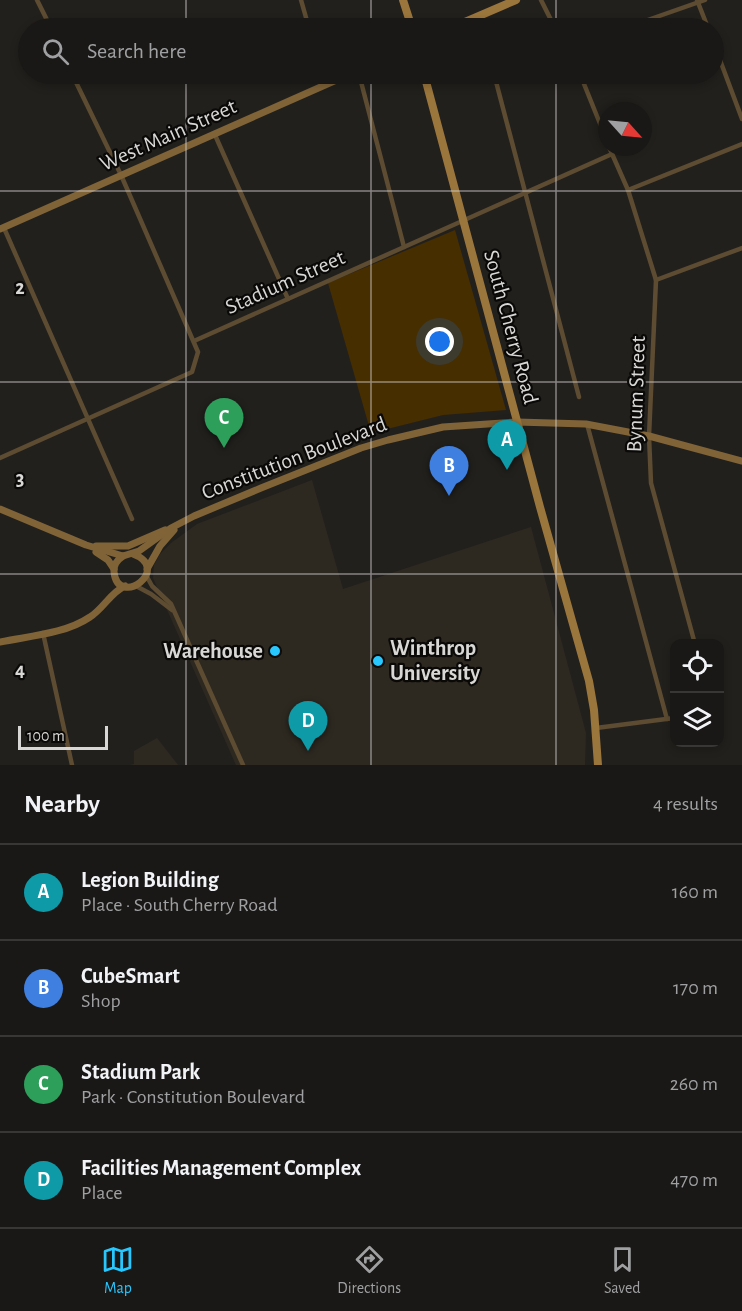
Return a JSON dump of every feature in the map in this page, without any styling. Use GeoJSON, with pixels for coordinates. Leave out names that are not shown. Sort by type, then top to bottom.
{"type":"FeatureCollection","features":[{"type":"Feature","properties":{"kind":"main road"},"geometry":{"type":"LineString","coordinates":[[403,0],[409,18]]}},
{"type":"Feature","properties":{"kind":"main road"},"geometry":{"type":"LineString","coordinates":[[474,18],[516,0]]}},
{"type":"Feature","properties":{"kind":"main road","name":"South Cherry Road"},"geometry":{"type":"LineString","coordinates":[[427,84],[589,681],[596,728],[598,765]]}},
{"type":"Feature","properties":{"kind":"street"},"geometry":{"type":"LineString","coordinates":[[37,0],[46,18]]}},
{"type":"Feature","properties":{"kind":"street"},"geometry":{"type":"LineString","coordinates":[[302,0],[306,18]]}},
{"type":"Feature","properties":{"kind":"street"},"geometry":{"type":"LineString","coordinates":[[541,0],[550,18]]}},
{"type":"Feature","properties":{"kind":"street"},"geometry":{"type":"LineString","coordinates":[[652,18],[705,0]]}},
{"type":"Feature","properties":{"kind":"street"},"geometry":{"type":"LineString","coordinates":[[697,1],[704,18]]}},
{"type":"Feature","properties":{"kind":"street"},"geometry":{"type":"LineString","coordinates":[[724,70],[742,118]]}},
{"type":"Feature","properties":{"kind":"street"},"geometry":{"type":"LineString","coordinates":[[0,458],[192,372],[198,352],[121,176],[77,84]]}},
{"type":"Feature","properties":{"kind":"street"},"geometry":{"type":"LineString","coordinates":[[362,84],[404,247]]}},
{"type":"Feature","properties":{"kind":"street"},"geometry":{"type":"LineString","coordinates":[[497,84],[579,397]]}},
{"type":"Feature","properties":{"kind":"street"},"geometry":{"type":"LineString","coordinates":[[584,84],[598,119]]}},
{"type":"Feature","properties":{"kind":"street","name":"West Main Street"},"geometry":{"type":"LineString","coordinates":[[2,229],[325,85]]}},
{"type":"Feature","properties":{"kind":"street"},"geometry":{"type":"LineString","coordinates":[[215,135],[288,299]]}},
{"type":"Feature","properties":{"kind":"street"},"geometry":{"type":"LineString","coordinates":[[628,190],[742,144]]}},
{"type":"Feature","properties":{"kind":"street","name":"Stadium Street"},"geometry":{"type":"LineString","coordinates":[[194,341],[607,156]]}},
{"type":"Feature","properties":{"kind":"street","name":"Bynum Street"},"geometry":{"type":"LineString","coordinates":[[613,156],[628,190],[656,280],[649,436],[651,483],[694,639]]}},
{"type":"Feature","properties":{"kind":"street"},"geometry":{"type":"LineString","coordinates":[[2,229],[89,418],[132,519]]}},
{"type":"Feature","properties":{"kind":"street"},"geometry":{"type":"LineString","coordinates":[[656,280],[742,248]]}},
{"type":"Feature","properties":{"kind":"street","name":"Constitution Boulevard"},"geometry":{"type":"LineString","coordinates":[[0,509],[88,546],[123,556],[133,554],[171,528],[205,511],[315,466],[388,440],[443,428],[517,422],[586,424],[649,436],[742,461]]}},
{"type":"Feature","properties":{"kind":"street"},"geometry":{"type":"LineString","coordinates":[[586,424],[668,719],[596,728]]}},
{"type":"Feature","properties":{"kind":"street","name":"Constitution Boulevard"},"geometry":{"type":"LineString","coordinates":[[136,586],[144,580],[160,546],[180,524]]}},
{"type":"Feature","properties":{"kind":"street"},"geometry":{"type":"LineString","coordinates":[[88,546],[128,546],[171,528]]}},
{"type":"Feature","properties":{"kind":"street","name":"Constitution Boulevard"},"geometry":{"type":"LineString","coordinates":[[88,546],[108,560],[114,573],[125,586]]}},
{"type":"Feature","properties":{"kind":"street"},"geometry":{"type":"LineString","coordinates":[[133,554],[142,560],[152,586],[171,604],[243,765]]}},
{"type":"Feature","properties":{"kind":"street"},"geometry":{"type":"LineString","coordinates":[[103,607],[113,589],[118,559],[123,556]]}},
{"type":"Feature","properties":{"kind":"street"},"geometry":{"type":"LineString","coordinates":[[0,642],[75,625],[91,617],[116,591],[125,586],[136,586],[172,610]]}},
{"type":"Feature","properties":{"kind":"street"},"geometry":{"type":"LineString","coordinates":[[43,633],[72,765]]}},
{"type":"Feature","properties":{"kind":"shaded area"},"geometry":{"type":"Polygon","coordinates":[[[455,230],[506,410],[443,415],[371,433],[328,283],[455,230]]]}},
{"type":"Feature","properties":{"kind":"shaded area","name":"Winthrop University"},"geometry":{"type":"Polygon","coordinates":[[[312,480],[343,589],[531,527],[586,733],[585,765],[236,765],[153,578],[154,565],[160,554],[171,543],[197,524],[312,480]]]}},
{"type":"Feature","properties":{"kind":"shaded area"},"geometry":{"type":"Polygon","coordinates":[[[157,738],[178,765],[130,765],[134,764],[134,751],[157,738]]]}},
{"type":"Feature","properties":{"kind":"place","name":"Stadium Park"},"geometry":{"type":"Point","coordinates":[224,448]}},
{"type":"Feature","properties":{"kind":"place","name":"Legion Building"},"geometry":{"type":"Point","coordinates":[507,470]}},
{"type":"Feature","properties":{"kind":"place","name":"CubeSmart"},"geometry":{"type":"Point","coordinates":[449,496]}},
{"type":"Feature","properties":{"kind":"place","name":"Warehouse"},"geometry":{"type":"Point","coordinates":[275,651]}},
{"type":"Feature","properties":{"kind":"place","name":"Winthrop University"},"geometry":{"type":"Point","coordinates":[378,661]}},
{"type":"Feature","properties":{"kind":"place","name":"Facilities Management Complex"},"geometry":{"type":"Point","coordinates":[308,751]}}]}
